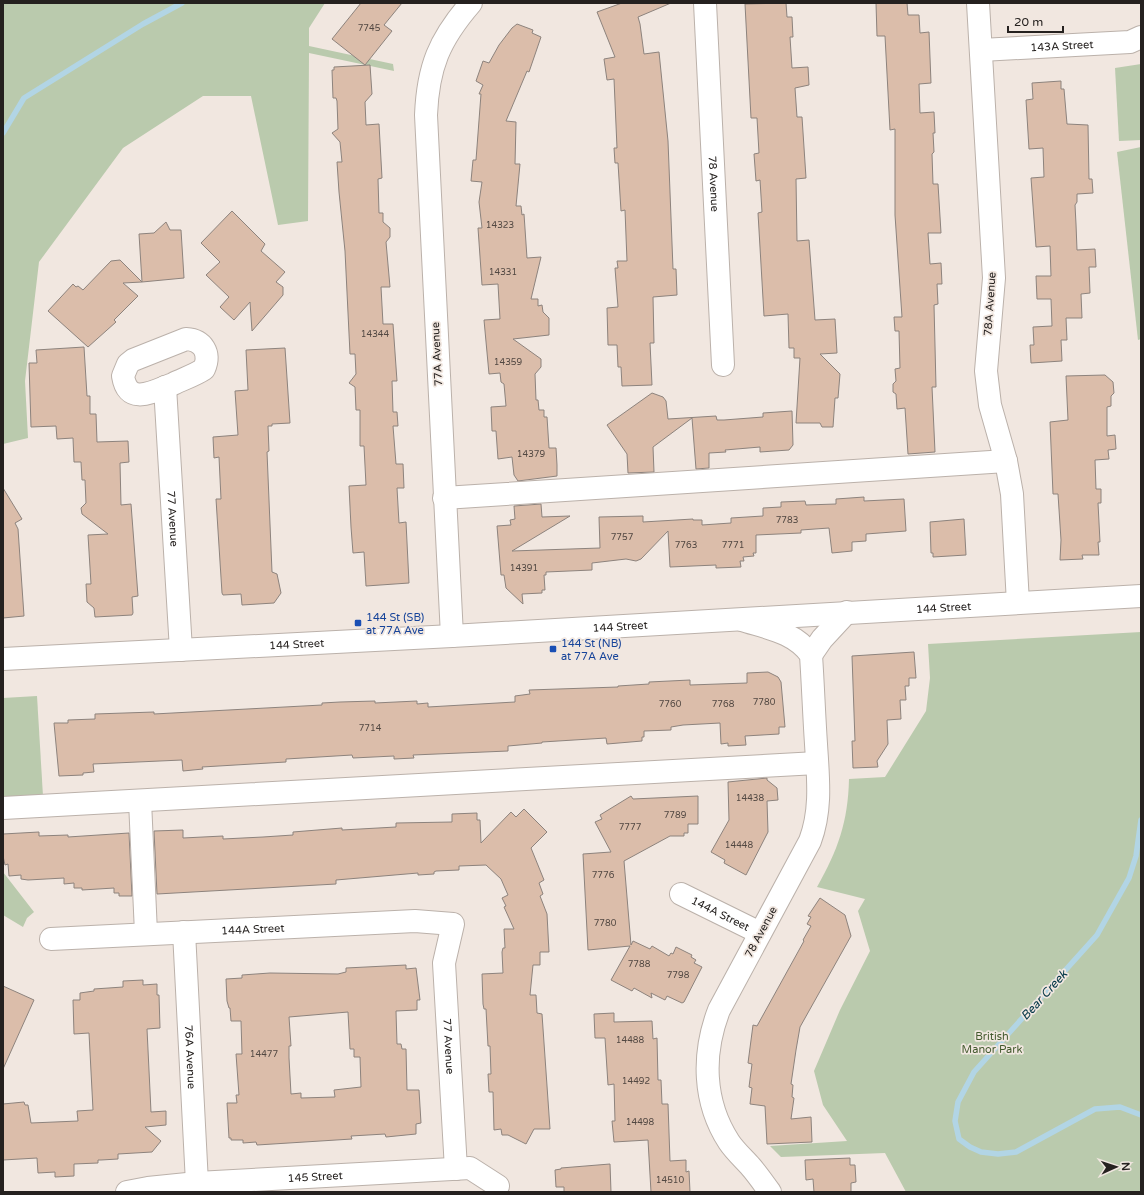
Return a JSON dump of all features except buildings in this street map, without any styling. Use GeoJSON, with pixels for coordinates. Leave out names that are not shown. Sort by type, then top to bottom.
{"type":"FeatureCollection","features":[{"type":"Feature","properties":{"kind":"street","name":"77A Avenue"},"geometry":{"type":"LineString","coordinates":[[452,636],[426,115],[430,73],[440,48],[454,23],[471,3]]}},
{"type":"Feature","properties":{"kind":"street","name":"78 Avenue"},"geometry":{"type":"LineString","coordinates":[[705,3],[723,364]]}},
{"type":"Feature","properties":{"kind":"street","name":"78A Avenue"},"geometry":{"type":"LineString","coordinates":[[978,3],[994,278],[986,370],[990,405],[1006,461],[1012,494],[1018,603]]}},
{"type":"Feature","properties":{"kind":"street","name":"143A Street"},"geometry":{"type":"LineString","coordinates":[[981,50],[1130,42],[1141,37]]}},
{"type":"Feature","properties":{"kind":"street","name":"77 Avenue"},"geometry":{"type":"LineString","coordinates":[[165,387],[181,650]]}},
{"type":"Feature","properties":{"kind":"street"},"geometry":{"type":"LineString","coordinates":[[444,498],[1006,461]]}},
{"type":"Feature","properties":{"kind":"street","name":"144 Street"},"geometry":{"type":"LineString","coordinates":[[3,660],[452,636],[1141,596]]}},
{"type":"Feature","properties":{"kind":"street"},"geometry":{"type":"LineString","coordinates":[[738,619],[778,631],[792,637],[800,642],[811,655],[822,639],[847,612]]}},
{"type":"Feature","properties":{"kind":"street","name":"78 Avenue"},"geometry":{"type":"LineString","coordinates":[[770,1192],[753,1169],[730,1144],[724,1134],[713,1109],[707,1067],[710,1038],[719,1010],[805,850],[813,832],[817,816],[818,799],[811,655]]}},
{"type":"Feature","properties":{"kind":"street"},"geometry":{"type":"LineString","coordinates":[[3,808],[817,763]]}},
{"type":"Feature","properties":{"kind":"street"},"geometry":{"type":"LineString","coordinates":[[140,801],[146,933]]}},
{"type":"Feature","properties":{"kind":"street","name":"144A Street"},"geometry":{"type":"LineString","coordinates":[[680,894],[760,933]]}},
{"type":"Feature","properties":{"kind":"street","name":"144A Street"},"geometry":{"type":"LineString","coordinates":[[51,939],[146,933],[415,921],[453,924]]}},
{"type":"Feature","properties":{"kind":"street","name":"77 Avenue"},"geometry":{"type":"LineString","coordinates":[[453,924],[444,963],[456,1169]]}},
{"type":"Feature","properties":{"kind":"street","name":"76A Avenue"},"geometry":{"type":"LineString","coordinates":[[184,932],[196,1183]]}},
{"type":"Feature","properties":{"kind":"street","name":"145 Street"},"geometry":{"type":"LineString","coordinates":[[127,1192],[148,1188],[196,1183],[470,1168],[498,1186]]}},
{"type":"Feature","properties":{"kind":"green space"},"geometry":{"type":"Polygon","coordinates":[[[3,3],[325,3],[309,28],[309,46],[393,64],[394,71],[309,53],[308,221],[278,225],[251,96],[203,96],[123,148],[39,262],[25,381],[28,438],[3,444],[3,3]]]}},
{"type":"Feature","properties":{"kind":"green space"},"geometry":{"type":"Polygon","coordinates":[[[1141,64],[1141,140],[1119,141],[1115,68],[1141,64]]]}},
{"type":"Feature","properties":{"kind":"green space"},"geometry":{"type":"Polygon","coordinates":[[[1141,147],[1141,339],[1138,340],[1117,152],[1141,147]]]}},
{"type":"Feature","properties":{"kind":"green space","name":"British Manor Park"},"geometry":{"type":"Polygon","coordinates":[[[1141,632],[1141,1192],[906,1192],[885,1153],[781,1157],[770,1146],[847,1141],[823,1105],[814,1071],[840,1010],[870,951],[858,911],[865,899],[817,887],[831,861],[844,822],[847,809],[849,779],[885,777],[926,711],[930,678],[928,644],[1141,632]]]}},
{"type":"Feature","properties":{"kind":"green space"},"geometry":{"type":"Polygon","coordinates":[[[37,696],[43,796],[3,798],[3,698],[37,696]]]}},
{"type":"Feature","properties":{"kind":"green space"},"geometry":{"type":"Polygon","coordinates":[[[3,872],[34,912],[27,918],[23,927],[3,915],[3,872]]]}},
{"type":"Feature","properties":{"kind":"waterway"},"geometry":{"type":"LineString","coordinates":[[3,133],[24,98],[143,24],[182,3]]}},
{"type":"Feature","properties":{"kind":"waterway","name":"Bear Creek"},"geometry":{"type":"LineString","coordinates":[[1141,820],[1136,856],[1129,878],[1097,935],[974,1072],[958,1102],[955,1121],[959,1139],[970,1147],[981,1152],[998,1154],[1016,1152],[1095,1109],[1120,1107],[1141,1115]]}},
{"type":"Feature","properties":{"kind":"place","name":"144 St (SB) at 77A Ave"},"geometry":{"type":"Point","coordinates":[358,623]}},
{"type":"Feature","properties":{"kind":"place","name":"144 St (NB) at 77A Ave"},"geometry":{"type":"Point","coordinates":[553,649]}}]}
